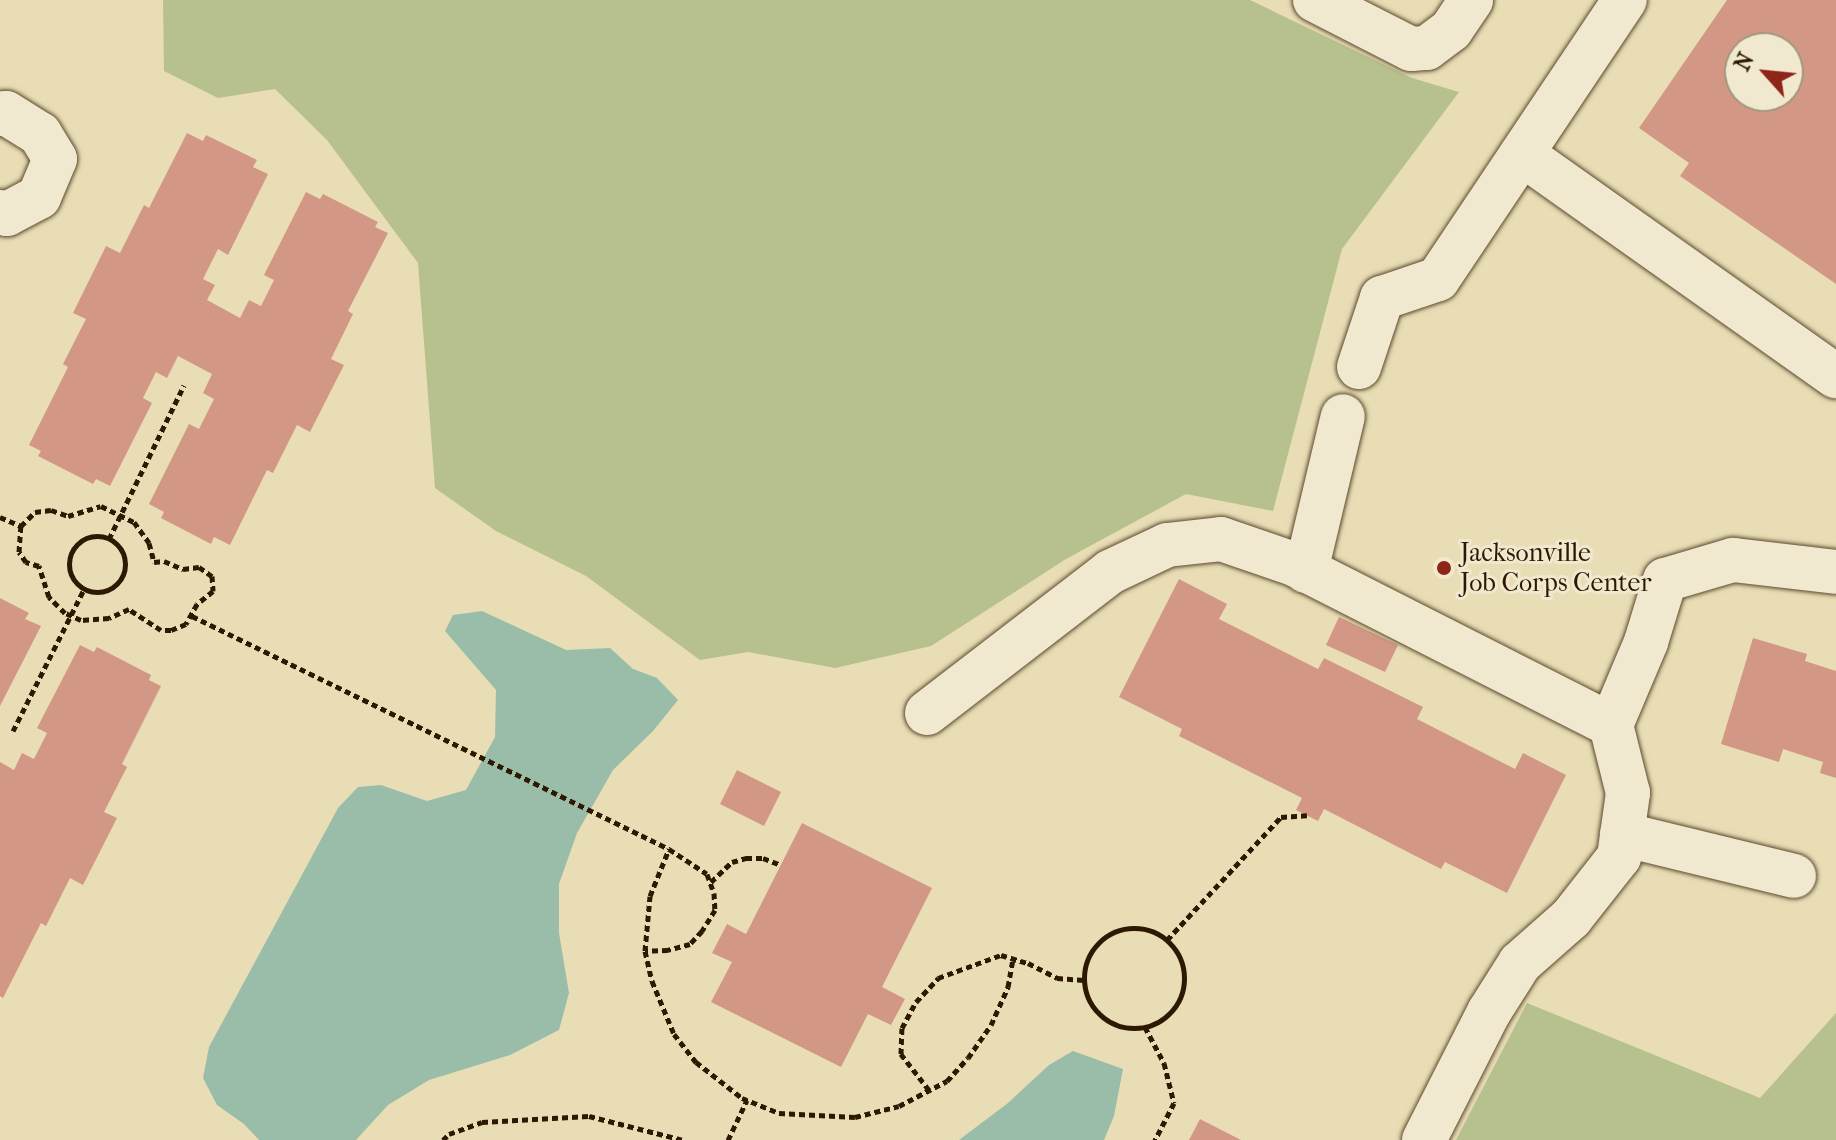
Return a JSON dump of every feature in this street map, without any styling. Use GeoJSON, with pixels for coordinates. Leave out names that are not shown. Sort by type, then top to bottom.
{"type":"FeatureCollection","features":[{"type":"Feature","properties":{"kind":"lane"},"geometry":{"type":"LineString","coordinates":[[1315,0],[1411,49],[1427,48],[1451,30],[1471,0]]}},
{"type":"Feature","properties":{"kind":"lane"},"geometry":{"type":"LineString","coordinates":[[1359,367],[1382,298],[1438,279],[1625,0]]}},
{"type":"Feature","properties":{"kind":"lane"},"geometry":{"type":"LineString","coordinates":[[0,114],[6,113],[40,134],[55,159],[39,197],[7,214],[0,212]]}},
{"type":"Feature","properties":{"kind":"lane"},"geometry":{"type":"LineString","coordinates":[[1522,154],[1836,376]]}},
{"type":"Feature","properties":{"kind":"lane"},"geometry":{"type":"LineString","coordinates":[[1306,571],[1343,416]]}},
{"type":"Feature","properties":{"kind":"lane"},"geometry":{"type":"LineString","coordinates":[[927,713],[1110,572],[1167,545],[1221,539],[1306,571],[1611,725]]}},
{"type":"Feature","properties":{"kind":"lane"},"geometry":{"type":"LineString","coordinates":[[1424,1140],[1489,1012],[1520,963],[1571,918],[1619,857],[1628,793],[1611,725],[1646,642],[1665,580],[1733,560],[1836,572]]}},
{"type":"Feature","properties":{"kind":"lane"},"geometry":{"type":"LineString","coordinates":[[1622,834],[1794,876]]}},
{"type":"Feature","properties":{"kind":"path"},"geometry":{"type":"LineString","coordinates":[[109,539],[184,385]]}},
{"type":"Feature","properties":{"kind":"path"},"geometry":{"type":"LineString","coordinates":[[101,506],[121,513],[140,529],[149,543],[154,562],[164,561],[183,569],[199,567],[212,576],[213,591],[197,604],[192,616],[171,630],[147,624],[129,609],[109,618],[81,620],[49,597],[39,566],[26,562],[19,552],[21,526],[35,512],[43,510],[68,516],[101,506]]}},
{"type":"Feature","properties":{"kind":"path"},"geometry":{"type":"LineString","coordinates":[[0,517],[21,526]]}},
{"type":"Feature","properties":{"kind":"path"},"geometry":{"type":"LineString","coordinates":[[91,536],[109,539],[116,544],[124,559],[121,578],[107,590],[84,589],[70,572],[71,554],[82,540],[91,536]]}},
{"type":"Feature","properties":{"kind":"path"},"geometry":{"type":"LineString","coordinates":[[13,731],[84,589]]}},
{"type":"Feature","properties":{"kind":"path"},"geometry":{"type":"LineString","coordinates":[[192,616],[669,849],[707,874],[715,910],[690,944],[668,950],[645,951]]}},
{"type":"Feature","properties":{"kind":"path"},"geometry":{"type":"LineString","coordinates":[[1167,940],[1281,817],[1307,815]]}},
{"type":"Feature","properties":{"kind":"path"},"geometry":{"type":"LineString","coordinates":[[669,849],[650,896],[645,951],[652,981],[674,1034],[696,1062],[747,1100],[779,1113],[855,1117],[899,1106],[947,1081],[991,1025],[1008,987],[1013,959]]}},
{"type":"Feature","properties":{"kind":"path"},"geometry":{"type":"LineString","coordinates":[[711,882],[732,862],[746,858],[763,858],[781,865]]}},
{"type":"Feature","properties":{"kind":"path"},"geometry":{"type":"LineString","coordinates":[[1136,927],[1167,940],[1183,968],[1184,985],[1169,1014],[1145,1027],[1123,1027],[1108,1021],[1087,996],[1084,980],[1086,963],[1105,937],[1136,927]]}},
{"type":"Feature","properties":{"kind":"path"},"geometry":{"type":"LineString","coordinates":[[929,1090],[901,1054],[902,1028],[916,1002],[938,978],[1001,955],[1057,978],[1084,980]]}},
{"type":"Feature","properties":{"kind":"path"},"geometry":{"type":"LineString","coordinates":[[1145,1027],[1164,1063],[1174,1103],[1155,1140]]}},
{"type":"Feature","properties":{"kind":"path"},"geometry":{"type":"LineString","coordinates":[[728,1140],[747,1100]]}},
{"type":"Feature","properties":{"kind":"path"},"geometry":{"type":"LineString","coordinates":[[443,1140],[449,1134],[482,1122],[589,1116],[683,1140]]}},
{"type":"Feature","properties":{"kind":"shaded area"},"geometry":{"type":"Polygon","coordinates":[[[163,0],[1250,0],[1412,78],[1459,92],[1342,249],[1273,511],[1186,494],[1066,559],[931,646],[835,668],[748,652],[700,660],[586,576],[496,531],[435,488],[418,263],[327,140],[275,89],[218,98],[164,71],[163,0]]]}},
{"type":"Feature","properties":{"kind":"shaded area"},"geometry":{"type":"Polygon","coordinates":[[[482,611],[566,650],[610,648],[633,669],[657,678],[678,700],[653,731],[613,770],[577,833],[559,884],[559,933],[569,993],[559,1030],[510,1055],[429,1080],[388,1105],[356,1140],[259,1140],[244,1124],[217,1105],[203,1078],[209,1047],[338,808],[358,787],[381,785],[427,801],[466,790],[495,737],[496,690],[445,631],[453,615],[482,611]]]}},
{"type":"Feature","properties":{"kind":"shaded area"},"geometry":{"type":"Polygon","coordinates":[[[1527,1003],[1760,1098],[1836,1013],[1836,1140],[1456,1140],[1527,1003]]]}},
{"type":"Feature","properties":{"kind":"shaded area"},"geometry":{"type":"Polygon","coordinates":[[[1073,1051],[1123,1069],[1114,1116],[1104,1140],[959,1140],[1008,1103],[1049,1065],[1073,1051]]]}},
{"type":"Feature","properties":{"kind":"building"},"geometry":{"type":"Polygon","coordinates":[[[1727,0],[1836,0],[1836,284],[1680,176],[1689,163],[1639,128],[1727,0]]]}},
{"type":"Feature","properties":{"kind":"building"},"geometry":{"type":"Polygon","coordinates":[[[187,133],[203,141],[206,135],[257,160],[253,167],[268,174],[228,255],[218,249],[203,279],[215,285],[207,300],[240,318],[249,300],[261,306],[274,280],[264,275],[306,192],[320,199],[323,194],[378,222],[375,227],[388,233],[348,311],[353,314],[331,359],[344,365],[310,432],[297,425],[273,473],[267,470],[230,545],[214,537],[211,544],[161,518],[164,512],[149,504],[189,424],[199,429],[214,399],[203,393],[212,374],[178,356],[167,378],[156,372],[143,398],[152,403],[110,486],[96,479],[93,484],[38,456],[41,451],[29,445],[68,367],[63,364],[86,319],[73,313],[106,246],[120,253],[144,205],[149,208],[187,133]]]}},
{"type":"Feature","properties":{"kind":"building"},"geometry":{"type":"Polygon","coordinates":[[[1179,579],[1227,604],[1219,619],[1318,669],[1324,658],[1423,707],[1417,719],[1515,769],[1523,753],[1566,775],[1507,893],[1445,862],[1441,869],[1324,809],[1318,821],[1296,810],[1302,798],[1179,736],[1182,729],[1119,697],[1179,579]]]}},
{"type":"Feature","properties":{"kind":"building"},"geometry":{"type":"Polygon","coordinates":[[[0,598],[29,613],[25,619],[41,626],[0,706],[0,598]]]}},
{"type":"Feature","properties":{"kind":"building"},"geometry":{"type":"Polygon","coordinates":[[[1339,617],[1398,645],[1385,672],[1326,645],[1339,617]]]}},
{"type":"Feature","properties":{"kind":"building"},"geometry":{"type":"Polygon","coordinates":[[[1753,638],[1807,654],[1805,661],[1836,671],[1836,778],[1820,773],[1823,762],[1783,749],[1779,762],[1721,744],[1753,638]]]}},
{"type":"Feature","properties":{"kind":"building"},"geometry":{"type":"Polygon","coordinates":[[[80,645],[94,652],[97,647],[151,675],[149,680],[161,686],[122,764],[127,767],[104,812],[117,818],[83,885],[70,878],[46,926],[41,923],[3,998],[0,996],[0,762],[14,770],[22,753],[34,759],[47,733],[37,728],[80,645]]]}},
{"type":"Feature","properties":{"kind":"building"},"geometry":{"type":"Polygon","coordinates":[[[737,770],[781,792],[764,826],[720,804],[737,770]]]}},
{"type":"Feature","properties":{"kind":"building"},"geometry":{"type":"Polygon","coordinates":[[[802,823],[932,888],[882,987],[905,999],[891,1025],[868,1014],[841,1067],[711,1002],[732,962],[712,953],[727,924],[746,934],[802,823]]]}},
{"type":"Feature","properties":{"kind":"building"},"geometry":{"type":"Polygon","coordinates":[[[1200,1119],[1241,1140],[1189,1140],[1200,1119]]]}},
{"type":"Feature","properties":{"kind":"place","name":"Jacksonville Job Corps Center"},"geometry":{"type":"Point","coordinates":[1444,568]}}]}
